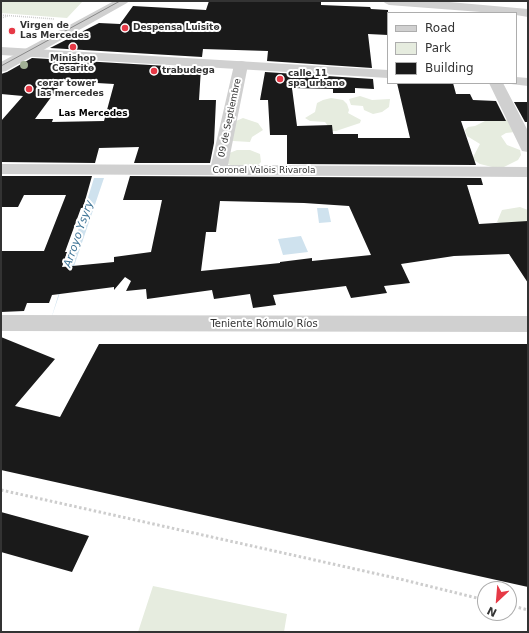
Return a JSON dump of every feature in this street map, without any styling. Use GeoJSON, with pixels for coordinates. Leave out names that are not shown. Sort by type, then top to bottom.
{"type":"FeatureCollection","features":[{"type":"Feature","properties":{"kind":"street"},"geometry":{"type":"LineString","coordinates":[[1,68],[123,1]]}},
{"type":"Feature","properties":{"kind":"street"},"geometry":{"type":"LineString","coordinates":[[389,1],[528,13]]}},
{"type":"Feature","properties":{"kind":"street"},"geometry":{"type":"LineString","coordinates":[[1,51],[387,74]]}},
{"type":"Feature","properties":{"kind":"street","name":"09 de Septiembre"},"geometry":{"type":"LineString","coordinates":[[218,171],[241,65]]}},
{"type":"Feature","properties":{"kind":"street"},"geometry":{"type":"LineString","coordinates":[[517,81],[528,82]]}},
{"type":"Feature","properties":{"kind":"street"},"geometry":{"type":"LineString","coordinates":[[496,84],[528,147]]}},
{"type":"Feature","properties":{"kind":"street","name":"Coronel Valois Rivarola"},"geometry":{"type":"LineString","coordinates":[[1,169],[528,172]]}},
{"type":"Feature","properties":{"kind":"street","name":"Teniente Rómulo Ríos"},"geometry":{"type":"LineString","coordinates":[[1,324],[528,324]]}},
{"type":"Feature","properties":{"kind":"path"},"geometry":{"type":"LineString","coordinates":[[1,15],[58,19]]}},
{"type":"Feature","properties":{"kind":"path"},"geometry":{"type":"LineString","coordinates":[[1,18],[12,16]]}},
{"type":"Feature","properties":{"kind":"path"},"geometry":{"type":"LineString","coordinates":[[1,490],[400,579],[477,598]]}},
{"type":"Feature","properties":{"kind":"path"},"geometry":{"type":"LineString","coordinates":[[517,608],[528,610]]}},
{"type":"Feature","properties":{"kind":"green space"},"geometry":{"type":"Polygon","coordinates":[[[1,1],[83,1],[67,18],[1,13],[1,1]]]}},
{"type":"Feature","properties":{"kind":"green space"},"geometry":{"type":"Polygon","coordinates":[[[360,96],[372,100],[390,99],[389,107],[382,112],[373,114],[364,110],[363,106],[351,105],[349,99],[360,96]]]}},
{"type":"Feature","properties":{"kind":"green space"},"geometry":{"type":"Polygon","coordinates":[[[331,98],[343,100],[347,104],[349,110],[348,113],[361,120],[360,123],[332,131],[325,122],[310,121],[305,118],[315,112],[317,103],[331,98]]]}},
{"type":"Feature","properties":{"kind":"green space"},"geometry":{"type":"Polygon","coordinates":[[[243,118],[258,123],[263,130],[252,137],[250,142],[233,141],[223,136],[229,124],[243,118]]]}},
{"type":"Feature","properties":{"kind":"green space"},"geometry":{"type":"Polygon","coordinates":[[[491,118],[510,120],[515,132],[506,133],[501,136],[507,145],[520,150],[521,155],[518,160],[502,168],[480,164],[472,159],[480,144],[467,136],[465,130],[468,127],[475,126],[491,118]]]}},
{"type":"Feature","properties":{"kind":"green space"},"geometry":{"type":"Polygon","coordinates":[[[237,150],[250,150],[260,154],[261,162],[256,167],[237,167],[224,163],[227,154],[237,150]]]}},
{"type":"Feature","properties":{"kind":"green space"},"geometry":{"type":"Polygon","coordinates":[[[520,207],[528,210],[528,233],[497,222],[502,210],[520,207]]]}},
{"type":"Feature","properties":{"kind":"green space"},"geometry":{"type":"Polygon","coordinates":[[[153,586],[287,614],[284,632],[138,632],[153,586]]]}},
{"type":"Feature","properties":{"kind":"water","name":"Arroyo Ysyry"},"geometry":{"type":"Polygon","coordinates":[[[94,178],[104,178],[69,281],[64,281],[51,319],[94,178]]]}},
{"type":"Feature","properties":{"kind":"water"},"geometry":{"type":"Polygon","coordinates":[[[317,208],[328,208],[331,222],[319,223],[317,208]]]}},
{"type":"Feature","properties":{"kind":"water"},"geometry":{"type":"Polygon","coordinates":[[[301,236],[308,252],[283,255],[278,239],[301,236]]]}},
{"type":"Feature","properties":{"kind":"building"},"geometry":{"type":"Polygon","coordinates":[[[209,1],[321,1],[321,5],[370,7],[371,9],[388,10],[387,35],[368,34],[372,68],[267,61],[268,51],[203,49],[202,57],[50,48],[99,23],[120,24],[133,6],[206,10],[209,1]]]}},
{"type":"Feature","properties":{"kind":"building"},"geometry":{"type":"Polygon","coordinates":[[[32,58],[201,68],[199,100],[216,100],[214,143],[210,163],[134,163],[139,147],[99,148],[95,163],[1,162],[1,121],[23,96],[1,94],[1,74],[32,58]],[[63,81],[35,119],[53,119],[52,122],[104,121],[114,84],[63,81]]]}},
{"type":"Feature","properties":{"kind":"building"},"geometry":{"type":"Polygon","coordinates":[[[265,72],[373,79],[374,89],[355,88],[355,93],[333,93],[333,89],[292,88],[297,126],[332,125],[333,134],[358,134],[358,138],[410,138],[397,84],[453,84],[456,94],[470,94],[473,100],[496,101],[506,121],[461,121],[476,165],[287,164],[287,135],[270,135],[268,100],[260,100],[265,72]]]}},
{"type":"Feature","properties":{"kind":"building"},"geometry":{"type":"Polygon","coordinates":[[[514,102],[528,102],[528,122],[525,122],[514,102]]]}},
{"type":"Feature","properties":{"kind":"building"},"geometry":{"type":"Polygon","coordinates":[[[1,176],[92,176],[83,208],[81,208],[65,252],[67,252],[62,267],[114,262],[114,257],[151,252],[162,200],[123,200],[130,176],[481,178],[483,185],[467,185],[479,224],[528,221],[528,283],[509,254],[454,256],[401,264],[410,283],[384,286],[387,293],[351,298],[346,286],[273,295],[276,305],[253,308],[250,294],[214,299],[212,290],[147,299],[146,289],[126,291],[131,281],[125,277],[114,290],[114,287],[52,295],[49,303],[27,303],[24,311],[1,312],[1,251],[44,251],[66,195],[24,195],[18,207],[1,207],[1,176]],[[220,201],[216,232],[206,232],[201,271],[280,263],[312,258],[312,261],[371,255],[349,206],[304,203],[220,201]]]}},
{"type":"Feature","properties":{"kind":"building"},"geometry":{"type":"Polygon","coordinates":[[[1,337],[55,359],[15,406],[60,417],[99,344],[528,344],[528,587],[517,585],[517,581],[501,581],[1,470],[1,337]]]}},
{"type":"Feature","properties":{"kind":"building"},"geometry":{"type":"Polygon","coordinates":[[[1,512],[89,536],[72,572],[1,552],[1,512]]]}},
{"type":"Feature","properties":{"kind":"tram line"},"geometry":{"type":"LineString","coordinates":[[1,66],[120,1]]}},
{"type":"Feature","properties":{"kind":"place","name":"Despensa Luisito"},"geometry":{"type":"Point","coordinates":[125,28]}},
{"type":"Feature","properties":{"kind":"place","name":"Virgen de Las Mercedes"},"geometry":{"type":"Point","coordinates":[12,31]}},
{"type":"Feature","properties":{"kind":"place","name":"Minishop Cesarito"},"geometry":{"type":"Point","coordinates":[73,47]}},
{"type":"Feature","properties":{"kind":"place","name":"trabudega"},"geometry":{"type":"Point","coordinates":[154,71]}},
{"type":"Feature","properties":{"kind":"place","name":"calle 11 spa urbano"},"geometry":{"type":"Point","coordinates":[280,79]}},
{"type":"Feature","properties":{"kind":"place","name":"corar tower las mercedes"},"geometry":{"type":"Point","coordinates":[29,89]}},
{"type":"Feature","properties":{"kind":"district","name":"Las Mercedes"},"geometry":{"type":"Point","coordinates":[93,114]}}]}
